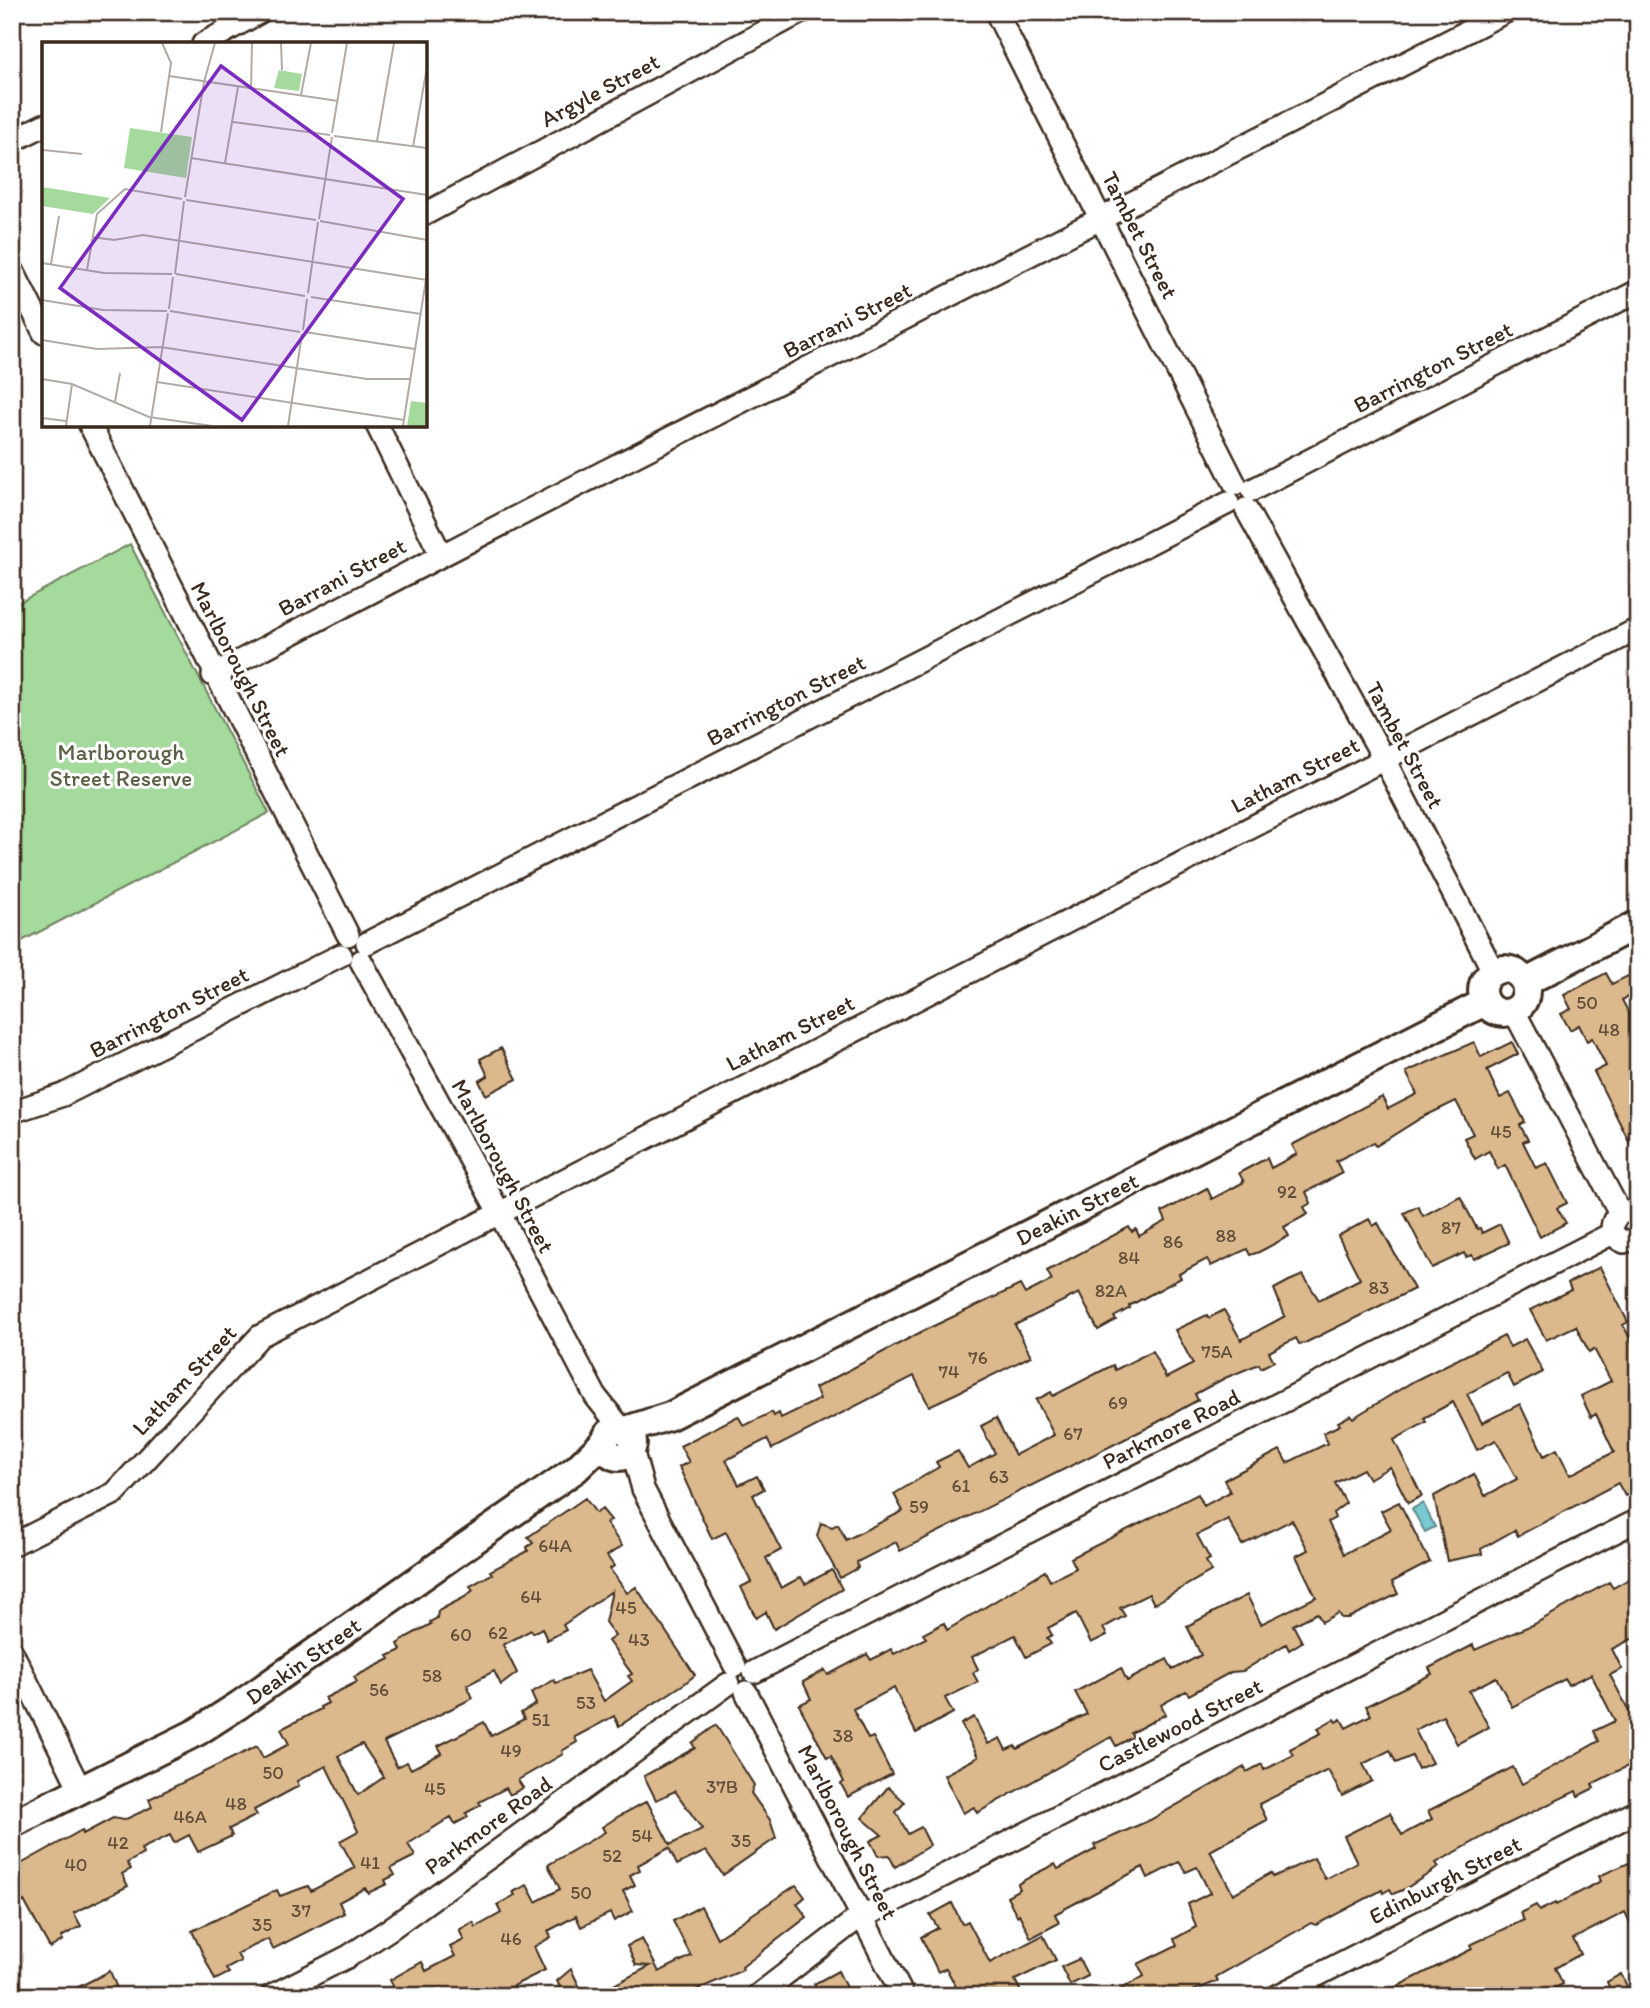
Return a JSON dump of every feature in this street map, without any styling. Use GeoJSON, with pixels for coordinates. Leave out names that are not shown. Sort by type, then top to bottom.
{"type":"FeatureCollection","features":[{"type":"Feature","properties":{"kind":"street"},"geometry":{"type":"LineString","coordinates":[[207,42],[260,12]]}},
{"type":"Feature","properties":{"kind":"street","name":"Argyle Street"},"geometry":{"type":"LineString","coordinates":[[427,213],[800,12]]}},
{"type":"Feature","properties":{"kind":"street","name":"Tambet Street"},"geometry":{"type":"LineString","coordinates":[[996,12],[1240,496],[1384,759],[1493,971]]}},
{"type":"Feature","properties":{"kind":"street","name":"Barrani Street"},"geometry":{"type":"LineString","coordinates":[[214,675],[441,555],[1103,220],[1505,12]]}},
{"type":"Feature","properties":{"kind":"street"},"geometry":{"type":"LineString","coordinates":[[12,141],[42,126]]}},
{"type":"Feature","properties":{"kind":"street"},"geometry":{"type":"LineString","coordinates":[[12,269],[42,329]]}},
{"type":"Feature","properties":{"kind":"street","name":"Barrington Street"},"geometry":{"type":"LineString","coordinates":[[15,1111],[63,1094],[354,949],[1638,291]]}},
{"type":"Feature","properties":{"kind":"street","name":"Marlborough Street"},"geometry":{"type":"LineString","coordinates":[[91,427],[354,949],[499,1212],[903,1996]]}},
{"type":"Feature","properties":{"kind":"street"},"geometry":{"type":"LineString","coordinates":[[378,427],[441,555]]}},
{"type":"Feature","properties":{"kind":"street","name":"Latham Street"},"geometry":{"type":"LineString","coordinates":[[12,1545],[116,1493],[260,1336],[1638,629]]}},
{"type":"Feature","properties":{"kind":"street"},"geometry":{"type":"LineString","coordinates":[[1525,982],[1638,924]]}},
{"type":"Feature","properties":{"kind":"street"},"geometry":{"type":"LineString","coordinates":[[1512,970],[1525,982],[1526,999],[1514,1011],[1498,1013],[1485,1002],[1483,985],[1493,971],[1512,970]]}},
{"type":"Feature","properties":{"kind":"street","name":"Deakin Street"},"geometry":{"type":"LineString","coordinates":[[12,1824],[197,1732],[576,1469],[619,1443],[1485,1002]]}},
{"type":"Feature","properties":{"kind":"street"},"geometry":{"type":"LineString","coordinates":[[1514,1011],[1623,1221],[1624,1242],[1637,1242]]}},
{"type":"Feature","properties":{"kind":"street","name":"Parkmore Road"},"geometry":{"type":"LineString","coordinates":[[271,1996],[349,1956],[741,1679],[1623,1221]]}},
{"type":"Feature","properties":{"kind":"street","name":"Castlewood Street"},"geometry":{"type":"LineString","coordinates":[[757,1996],[834,1934],[863,1917],[1638,1520]]}},
{"type":"Feature","properties":{"kind":"street"},"geometry":{"type":"LineString","coordinates":[[12,1652],[80,1789]]}},
{"type":"Feature","properties":{"kind":"street","name":"Edinburgh Street"},"geometry":{"type":"LineString","coordinates":[[1277,1996],[1638,1811]]}},
{"type":"Feature","properties":{"kind":"green space","name":"Marlborough Street Reserve"},"geometry":{"type":"Polygon","coordinates":[[[130,544],[269,813],[12,946],[12,606],[130,544]]]}},
{"type":"Feature","properties":{"kind":"water"},"geometry":{"type":"Polygon","coordinates":[[[1423,1503],[1435,1527],[1425,1532],[1412,1509],[1423,1503]]]}},
{"type":"Feature","properties":{"kind":"building"},"geometry":{"type":"Polygon","coordinates":[[[1638,971],[1638,992],[1622,1000],[1638,1030],[1638,1159],[1594,1072],[1606,1066],[1592,1038],[1587,1041],[1579,1025],[1570,1030],[1561,1014],[1571,1009],[1564,995],[1606,973],[1612,984],[1638,971]]]}},
{"type":"Feature","properties":{"kind":"building"},"geometry":{"type":"Polygon","coordinates":[[[1474,1042],[1481,1057],[1512,1042],[1518,1054],[1487,1070],[1500,1098],[1510,1093],[1525,1122],[1520,1125],[1528,1140],[1523,1142],[1536,1168],[1547,1163],[1567,1203],[1557,1208],[1566,1223],[1540,1237],[1505,1165],[1498,1169],[1489,1151],[1475,1159],[1464,1138],[1473,1134],[1456,1101],[1421,1118],[1376,1146],[1374,1142],[1336,1161],[1342,1173],[1306,1192],[1311,1203],[1304,1207],[1308,1214],[1284,1227],[1289,1236],[1259,1252],[1250,1255],[1247,1249],[1211,1266],[1207,1259],[1179,1274],[1181,1278],[1129,1306],[1130,1308],[1114,1317],[1116,1320],[1098,1330],[1079,1293],[1015,1325],[1031,1356],[957,1393],[929,1406],[914,1376],[772,1449],[767,1439],[726,1460],[739,1485],[757,1476],[764,1489],[753,1495],[781,1550],[766,1558],[781,1588],[801,1577],[805,1584],[832,1570],[842,1589],[774,1629],[766,1612],[756,1618],[741,1587],[751,1582],[726,1532],[712,1539],[679,1467],[689,1462],[680,1446],[738,1416],[744,1426],[772,1412],[774,1416],[779,1413],[781,1418],[820,1399],[815,1388],[923,1331],[1020,1285],[1025,1294],[1052,1280],[1047,1271],[1129,1227],[1132,1232],[1136,1229],[1139,1236],[1166,1221],[1162,1212],[1207,1188],[1212,1199],[1244,1182],[1239,1173],[1267,1158],[1271,1168],[1297,1154],[1292,1145],[1382,1097],[1388,1109],[1417,1094],[1406,1072],[1474,1042]]]}},
{"type":"Feature","properties":{"kind":"building"},"geometry":{"type":"Polygon","coordinates":[[[501,1048],[517,1079],[486,1095],[479,1081],[488,1076],[480,1059],[501,1048]]]}},
{"type":"Feature","properties":{"kind":"building"},"geometry":{"type":"Polygon","coordinates":[[[1460,1196],[1477,1229],[1480,1228],[1482,1233],[1500,1224],[1509,1243],[1474,1259],[1472,1255],[1466,1257],[1464,1253],[1432,1268],[1404,1213],[1418,1206],[1423,1216],[1460,1196]]]}},
{"type":"Feature","properties":{"kind":"building"},"geometry":{"type":"Polygon","coordinates":[[[1369,1219],[1373,1226],[1378,1223],[1414,1289],[1305,1343],[1299,1344],[1296,1338],[1269,1352],[1274,1361],[1261,1368],[1259,1364],[1225,1378],[1195,1394],[1198,1400],[1147,1428],[900,1551],[896,1542],[857,1562],[858,1568],[840,1578],[817,1536],[821,1523],[832,1527],[838,1524],[846,1540],[903,1511],[894,1494],[939,1467],[936,1462],[958,1451],[968,1468],[995,1453],[981,1426],[996,1418],[1015,1455],[1054,1435],[1036,1400],[1051,1392],[1053,1396],[1113,1365],[1115,1370],[1152,1351],[1166,1378],[1193,1364],[1175,1330],[1207,1315],[1209,1318],[1224,1310],[1241,1340],[1285,1316],[1274,1289],[1289,1281],[1303,1275],[1319,1300],[1360,1279],[1338,1236],[1369,1219]]]}},
{"type":"Feature","properties":{"kind":"building"},"geometry":{"type":"Polygon","coordinates":[[[1600,1267],[1628,1322],[1623,1325],[1638,1353],[1638,1464],[1630,1468],[1638,1490],[1625,1496],[1618,1483],[1518,1536],[1515,1530],[1481,1549],[1482,1554],[1447,1561],[1434,1496],[1474,1474],[1485,1496],[1517,1479],[1496,1440],[1477,1450],[1453,1402],[1424,1418],[1426,1422],[1394,1440],[1422,1496],[1408,1503],[1390,1467],[1369,1479],[1363,1469],[1335,1483],[1346,1503],[1333,1513],[1335,1518],[1328,1522],[1344,1554],[1391,1529],[1381,1511],[1399,1502],[1430,1562],[1392,1582],[1398,1594],[1348,1618],[1341,1618],[1338,1613],[1322,1622],[1317,1613],[1293,1625],[1302,1642],[1289,1650],[1286,1644],[1243,1671],[1231,1672],[1189,1695],[1186,1691],[1161,1705],[1166,1714],[1131,1733],[1133,1737],[1116,1746],[1111,1737],[977,1813],[974,1807],[963,1813],[944,1775],[978,1757],[961,1724],[974,1717],[988,1744],[1000,1738],[1006,1750],[1015,1746],[1017,1749],[1087,1714],[1075,1692],[1121,1668],[1127,1681],[1167,1659],[1173,1670],[1201,1655],[1187,1626],[1247,1595],[1261,1624],[1316,1597],[1296,1556],[1308,1550],[1292,1520],[1242,1545],[1228,1519],[1197,1535],[1210,1559],[1206,1561],[1211,1571],[1154,1604],[1149,1594],[1120,1608],[1125,1616],[1103,1628],[1107,1635],[1091,1643],[1076,1613],[1048,1628],[1052,1635],[1047,1638],[1051,1644],[1026,1657],[1015,1635],[972,1657],[978,1669],[973,1673],[978,1682],[945,1698],[953,1713],[916,1733],[894,1688],[853,1709],[868,1739],[873,1737],[892,1774],[848,1797],[831,1756],[827,1758],[799,1705],[811,1699],[803,1682],[825,1670],[828,1675],[867,1654],[871,1660],[891,1649],[894,1654],[926,1638],[923,1634],[944,1623],[947,1630],[1045,1571],[1050,1581],[1076,1568],[1071,1558],[1198,1494],[1204,1506],[1230,1492],[1224,1480],[1280,1450],[1287,1463],[1328,1443],[1323,1433],[1340,1425],[1338,1422],[1351,1415],[1353,1418],[1414,1381],[1504,1336],[1510,1347],[1525,1339],[1543,1372],[1514,1387],[1507,1373],[1467,1394],[1482,1423],[1520,1404],[1544,1456],[1557,1449],[1570,1475],[1614,1452],[1596,1414],[1591,1417],[1581,1396],[1611,1381],[1594,1349],[1589,1352],[1576,1326],[1546,1340],[1530,1310],[1571,1290],[1568,1283],[1600,1267]]]}},
{"type":"Feature","properties":{"kind":"building"},"geometry":{"type":"Polygon","coordinates":[[[585,1498],[596,1513],[602,1509],[611,1520],[606,1523],[622,1546],[607,1556],[614,1566],[610,1569],[627,1593],[636,1587],[695,1675],[619,1726],[614,1716],[575,1737],[577,1742],[562,1751],[563,1754],[518,1780],[523,1788],[510,1795],[506,1788],[479,1802],[481,1805],[466,1813],[468,1817],[455,1824],[451,1817],[408,1844],[415,1856],[391,1868],[395,1875],[385,1880],[387,1884],[368,1893],[365,1888],[339,1902],[344,1913],[273,1949],[268,1939],[237,1954],[241,1961],[226,1969],[229,1973],[215,1980],[192,1931],[277,1890],[280,1896],[308,1886],[311,1891],[355,1868],[340,1841],[358,1831],[326,1766],[297,1781],[299,1786],[254,1810],[257,1815],[229,1829],[232,1836],[198,1852],[189,1835],[174,1843],[170,1835],[141,1849],[143,1854],[127,1863],[131,1869],[122,1874],[128,1886],[74,1913],[81,1926],[61,1937],[63,1940],[50,1948],[24,1901],[12,1908],[12,1869],[82,1830],[83,1834],[113,1818],[124,1820],[152,1807],[149,1799],[257,1746],[263,1758],[289,1744],[281,1729],[321,1709],[320,1707],[328,1703],[325,1698],[357,1682],[354,1677],[390,1659],[388,1656],[401,1650],[398,1644],[403,1639],[431,1624],[430,1622],[437,1618],[438,1611],[465,1597],[473,1590],[470,1586],[492,1574],[490,1571],[528,1551],[527,1547],[533,1543],[528,1537],[585,1498]],[[612,1591],[563,1625],[566,1630],[547,1640],[542,1628],[533,1633],[531,1630],[503,1645],[517,1673],[501,1685],[494,1671],[467,1685],[473,1698],[384,1742],[397,1767],[407,1762],[411,1769],[442,1753],[438,1746],[484,1722],[491,1736],[524,1719],[521,1713],[536,1704],[531,1693],[554,1680],[556,1683],[587,1670],[604,1701],[632,1681],[628,1676],[632,1674],[608,1641],[615,1636],[605,1622],[612,1591]],[[362,1744],[338,1756],[358,1795],[384,1777],[362,1744]]]}},
{"type":"Feature","properties":{"kind":"building"},"geometry":{"type":"Polygon","coordinates":[[[1638,1574],[1638,1636],[1612,1649],[1622,1669],[1610,1675],[1638,1728],[1638,1761],[1592,1784],[1594,1788],[1578,1796],[1576,1791],[1499,1828],[1436,1863],[1439,1867],[1405,1889],[1393,1894],[1390,1889],[1383,1893],[1382,1890],[1316,1925],[1311,1923],[1216,1977],[1218,1981],[1180,1996],[1109,1996],[1144,1976],[1138,1964],[1177,1945],[1174,1939],[1196,1927],[1188,1904],[1210,1893],[1197,1867],[1186,1872],[1179,1862],[1148,1878],[1143,1867],[1055,1914],[1059,1923],[1031,1938],[1019,1914],[1017,1916],[1007,1896],[1020,1889],[1018,1884],[1037,1873],[1055,1864],[1058,1869],[1066,1865],[1096,1849],[1094,1845],[1150,1820],[1244,1767],[1247,1772],[1262,1764],[1264,1770],[1294,1755],[1290,1749],[1321,1733],[1318,1728],[1334,1719],[1336,1722],[1341,1719],[1346,1728],[1371,1715],[1366,1706],[1432,1674],[1429,1668],[1473,1645],[1475,1650],[1536,1623],[1609,1582],[1613,1588],[1638,1574]],[[1591,1674],[1568,1685],[1565,1679],[1512,1707],[1496,1677],[1469,1691],[1489,1727],[1457,1744],[1443,1716],[1415,1730],[1432,1763],[1418,1769],[1412,1756],[1396,1763],[1390,1750],[1363,1764],[1372,1781],[1342,1796],[1328,1770],[1259,1804],[1267,1820],[1210,1851],[1233,1894],[1271,1873],[1273,1877],[1314,1858],[1325,1879],[1357,1862],[1344,1836],[1390,1813],[1402,1835],[1432,1819],[1428,1811],[1513,1767],[1522,1784],[1599,1741],[1594,1731],[1615,1721],[1591,1674]]]}},
{"type":"Feature","properties":{"kind":"building"},"geometry":{"type":"Polygon","coordinates":[[[716,1725],[754,1785],[751,1793],[770,1820],[776,1838],[723,1875],[706,1851],[677,1865],[669,1848],[638,1865],[640,1870],[630,1875],[635,1885],[623,1891],[633,1911],[614,1921],[610,1913],[581,1927],[576,1916],[548,1931],[551,1937],[534,1947],[545,1970],[509,1988],[513,1996],[398,1996],[390,1980],[422,1962],[426,1971],[455,1956],[450,1947],[464,1940],[459,1930],[473,1922],[476,1927],[501,1913],[497,1905],[515,1895],[513,1892],[527,1885],[536,1902],[560,1889],[548,1865],[605,1832],[602,1827],[619,1816],[647,1801],[670,1845],[702,1829],[675,1791],[656,1800],[644,1776],[695,1748],[692,1743],[716,1725]]]}},
{"type":"Feature","properties":{"kind":"building"},"geometry":{"type":"Polygon","coordinates":[[[888,1787],[905,1802],[896,1812],[908,1834],[921,1827],[930,1845],[895,1867],[889,1855],[878,1856],[870,1841],[882,1835],[862,1818],[888,1787]]]}},
{"type":"Feature","properties":{"kind":"building"},"geometry":{"type":"Polygon","coordinates":[[[1631,1862],[1638,1876],[1638,1939],[1625,1912],[1573,1939],[1581,1954],[1555,1968],[1563,1984],[1540,1996],[1473,1996],[1471,1990],[1459,1996],[1378,1996],[1472,1949],[1470,1945],[1524,1920],[1520,1913],[1536,1905],[1539,1911],[1555,1903],[1556,1905],[1601,1881],[1599,1876],[1631,1862]]]}},
{"type":"Feature","properties":{"kind":"building"},"geometry":{"type":"Polygon","coordinates":[[[796,1885],[805,1897],[797,1904],[807,1917],[742,1967],[743,1970],[682,1996],[593,1996],[650,1966],[636,1965],[627,1946],[642,1939],[659,1972],[691,1956],[673,1921],[701,1906],[717,1938],[796,1885]]]}},
{"type":"Feature","properties":{"kind":"building"},"geometry":{"type":"Polygon","coordinates":[[[952,1903],[962,1924],[968,1921],[990,1963],[1043,1935],[1056,1960],[1015,1980],[1023,1996],[961,1996],[946,1968],[938,1972],[921,1937],[938,1928],[930,1915],[952,1903]]]}},
{"type":"Feature","properties":{"kind":"building"},"geometry":{"type":"Polygon","coordinates":[[[1079,1959],[1088,1976],[1070,1985],[1061,1967],[1079,1959]]]}},
{"type":"Feature","properties":{"kind":"building"},"geometry":{"type":"Polygon","coordinates":[[[571,1969],[584,1996],[564,1996],[557,1981],[571,1969]]]}},
{"type":"Feature","properties":{"kind":"building"},"geometry":{"type":"Polygon","coordinates":[[[110,1971],[120,1996],[61,1996],[110,1971]]]}},
{"type":"Feature","properties":{"kind":"building"},"geometry":{"type":"Polygon","coordinates":[[[838,1971],[850,1996],[820,1996],[814,1984],[838,1971]]]}},
{"type":"Feature","properties":{"kind":"building"},"geometry":{"type":"Polygon","coordinates":[[[1621,1974],[1632,1996],[1613,1996],[1607,1982],[1621,1974]]]}}]}
